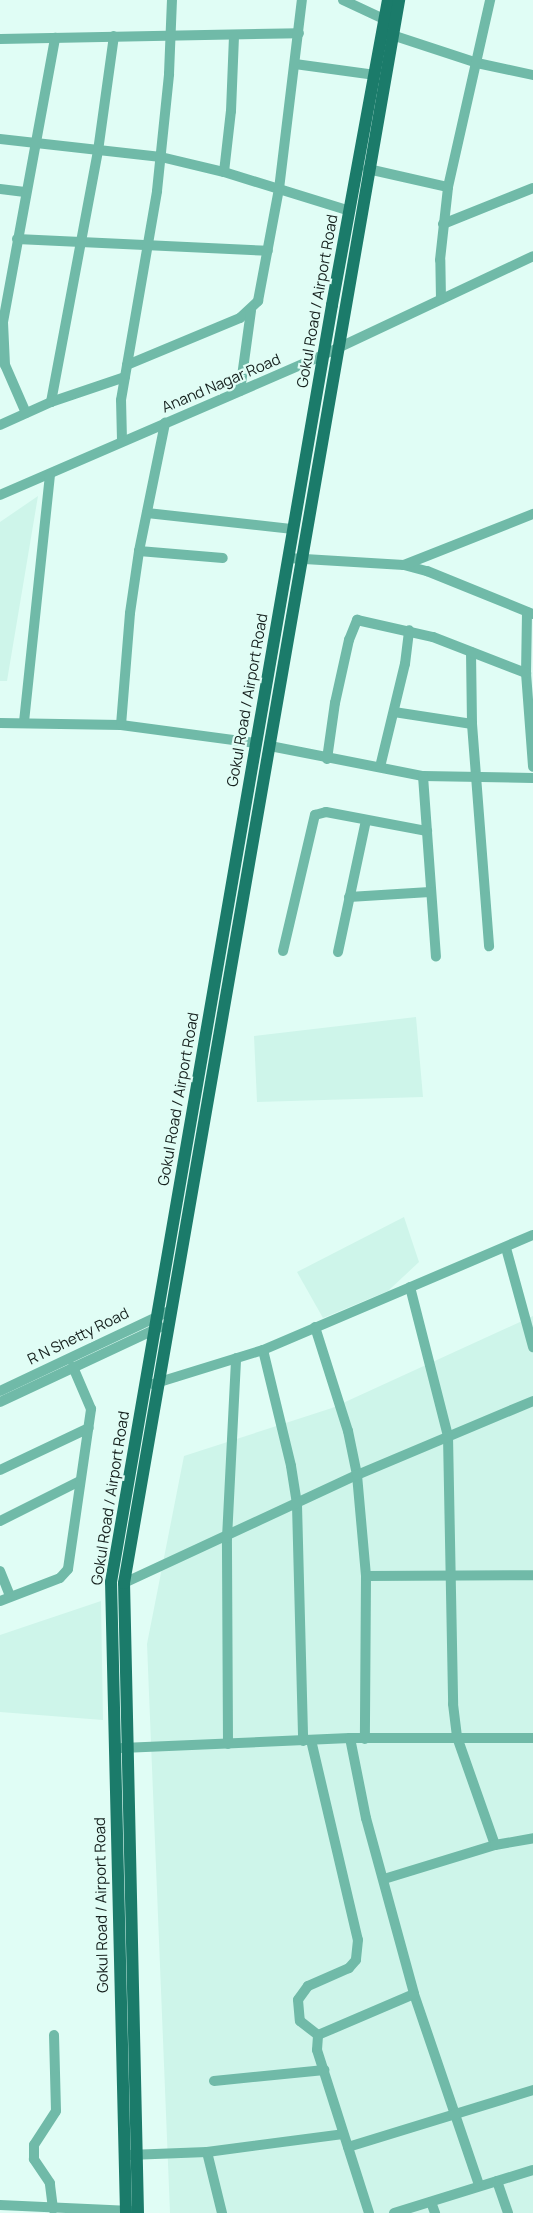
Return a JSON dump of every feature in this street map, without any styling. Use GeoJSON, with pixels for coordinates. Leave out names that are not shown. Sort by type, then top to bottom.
{"type":"FeatureCollection","features":[{"type":"Feature","properties":{"kind":"main road","name":"Gokul Road / Airport Road"},"geometry":{"type":"LineString","coordinates":[[132,2212],[123,2155],[111,1582],[155,1316],[256,743],[338,348],[390,26],[388,0]]}},
{"type":"Feature","properties":{"kind":"main road"},"geometry":{"type":"LineString","coordinates":[[390,26],[399,0]]}},
{"type":"Feature","properties":{"kind":"main road","name":"Gokul Road / Airport Road"},"geometry":{"type":"LineString","coordinates":[[132,2212],[136,2155],[124,1583],[270,746],[294,558],[293,529],[375,75],[390,26]]}},
{"type":"Feature","properties":{"kind":"street"},"geometry":{"type":"LineString","coordinates":[[122,440],[125,377],[150,245],[161,157],[172,0]]}},
{"type":"Feature","properties":{"kind":"street"},"geometry":{"type":"LineString","coordinates":[[240,391],[251,311],[258,301],[279,189],[302,0]]}},
{"type":"Feature","properties":{"kind":"street"},"geometry":{"type":"LineString","coordinates":[[343,0],[390,26],[477,63],[533,75]]}},
{"type":"Feature","properties":{"kind":"street"},"geometry":{"type":"LineString","coordinates":[[441,299],[443,224],[448,187],[490,0]]}},
{"type":"Feature","properties":{"kind":"street"},"geometry":{"type":"LineString","coordinates":[[0,38],[299,33]]}},
{"type":"Feature","properties":{"kind":"street"},"geometry":{"type":"LineString","coordinates":[[224,172],[231,111],[234,35]]}},
{"type":"Feature","properties":{"kind":"street"},"geometry":{"type":"LineString","coordinates":[[52,402],[98,151],[114,36]]}},
{"type":"Feature","properties":{"kind":"street"},"geometry":{"type":"LineString","coordinates":[[26,413],[5,365],[2,348],[3,322],[54,38]]}},
{"type":"Feature","properties":{"kind":"street"},"geometry":{"type":"LineString","coordinates":[[295,64],[375,75]]}},
{"type":"Feature","properties":{"kind":"street"},"geometry":{"type":"LineString","coordinates":[[0,139],[161,157],[224,172],[350,210]]}},
{"type":"Feature","properties":{"kind":"street"},"geometry":{"type":"LineString","coordinates":[[368,169],[448,187]]}},
{"type":"Feature","properties":{"kind":"street"},"geometry":{"type":"LineString","coordinates":[[443,224],[533,188]]}},
{"type":"Feature","properties":{"kind":"street"},"geometry":{"type":"LineString","coordinates":[[0,189],[25,192]]}},
{"type":"Feature","properties":{"kind":"street"},"geometry":{"type":"LineString","coordinates":[[17,239],[268,251]]}},
{"type":"Feature","properties":{"kind":"street","name":"Anand Nagar Road"},"geometry":{"type":"LineString","coordinates":[[0,495],[122,440],[323,355],[533,256]]}},
{"type":"Feature","properties":{"kind":"street"},"geometry":{"type":"LineString","coordinates":[[127,365],[251,311]]}},
{"type":"Feature","properties":{"kind":"street"},"geometry":{"type":"LineString","coordinates":[[0,424],[52,402],[125,377]]}},
{"type":"Feature","properties":{"kind":"street"},"geometry":{"type":"LineString","coordinates":[[121,725],[130,613],[139,551],[165,423]]}},
{"type":"Feature","properties":{"kind":"street"},"geometry":{"type":"LineString","coordinates":[[24,722],[50,474]]}},
{"type":"Feature","properties":{"kind":"street"},"geometry":{"type":"LineString","coordinates":[[147,513],[293,529]]}},
{"type":"Feature","properties":{"kind":"street"},"geometry":{"type":"LineString","coordinates":[[404,565],[533,514]]}},
{"type":"Feature","properties":{"kind":"street"},"geometry":{"type":"LineString","coordinates":[[139,551],[223,558]]}},
{"type":"Feature","properties":{"kind":"street"},"geometry":{"type":"LineString","coordinates":[[294,558],[404,565],[427,571],[530,613],[526,673],[533,767]]}},
{"type":"Feature","properties":{"kind":"street"},"geometry":{"type":"LineString","coordinates":[[328,759],[335,703],[353,625],[357,620],[364,619],[409,630],[526,673]]}},
{"type":"Feature","properties":{"kind":"street"},"geometry":{"type":"LineString","coordinates":[[380,766],[394,712],[409,630]]}},
{"type":"Feature","properties":{"kind":"street"},"geometry":{"type":"LineString","coordinates":[[471,652],[472,724],[489,946]]}},
{"type":"Feature","properties":{"kind":"street"},"geometry":{"type":"LineString","coordinates":[[394,712],[472,724]]}},
{"type":"Feature","properties":{"kind":"street"},"geometry":{"type":"LineString","coordinates":[[0,723],[121,725],[256,743]]}},
{"type":"Feature","properties":{"kind":"street"},"geometry":{"type":"LineString","coordinates":[[270,746],[328,759],[380,766],[423,776],[477,779],[533,778]]}},
{"type":"Feature","properties":{"kind":"street"},"geometry":{"type":"LineString","coordinates":[[423,776],[436,957]]}},
{"type":"Feature","properties":{"kind":"street"},"geometry":{"type":"LineString","coordinates":[[283,951],[315,815],[326,812],[426,830]]}},
{"type":"Feature","properties":{"kind":"street"},"geometry":{"type":"LineString","coordinates":[[338,952],[366,820]]}},
{"type":"Feature","properties":{"kind":"street"},"geometry":{"type":"LineString","coordinates":[[349,897],[430,892]]}},
{"type":"Feature","properties":{"kind":"street"},"geometry":{"type":"LineString","coordinates":[[144,1388],[263,1350],[506,1248],[533,1234]]}},
{"type":"Feature","properties":{"kind":"street"},"geometry":{"type":"LineString","coordinates":[[506,1248],[533,1347]]}},
{"type":"Feature","properties":{"kind":"street"},"geometry":{"type":"LineString","coordinates":[[410,1287],[448,1436],[452,1704],[457,1737],[495,1845]]}},
{"type":"Feature","properties":{"kind":"street","name":"R N Shetty Road"},"geometry":{"type":"LineString","coordinates":[[0,1402],[73,1367],[82,1357],[155,1316],[171,1310]]}},
{"type":"Feature","properties":{"kind":"street","name":"R N Shetty Road"},"geometry":{"type":"LineString","coordinates":[[0,1391],[168,1324]]}},
{"type":"Feature","properties":{"kind":"street"},"geometry":{"type":"LineString","coordinates":[[315,1327],[348,1431],[357,1475],[366,1576],[365,1739]]}},
{"type":"Feature","properties":{"kind":"street"},"geometry":{"type":"LineString","coordinates":[[263,1350],[291,1466],[296,1504],[307,1741],[358,1940],[356,1960],[349,1968],[308,1986],[298,2000],[300,2021],[318,2035]]}},
{"type":"Feature","properties":{"kind":"street"},"geometry":{"type":"LineString","coordinates":[[228,1744],[227,1538],[236,1358]]}},
{"type":"Feature","properties":{"kind":"street"},"geometry":{"type":"LineString","coordinates":[[0,1571],[5,1599],[66,1574],[70,1563],[80,1481],[90,1428],[91,1404],[73,1367]]}},
{"type":"Feature","properties":{"kind":"street"},"geometry":{"type":"LineString","coordinates":[[124,1583],[227,1538],[357,1475],[533,1401]]}},
{"type":"Feature","properties":{"kind":"street"},"geometry":{"type":"LineString","coordinates":[[0,1470],[90,1428]]}},
{"type":"Feature","properties":{"kind":"street"},"geometry":{"type":"LineString","coordinates":[[0,1521],[80,1481]]}},
{"type":"Feature","properties":{"kind":"street"},"geometry":{"type":"LineString","coordinates":[[366,1576],[533,1575]]}},
{"type":"Feature","properties":{"kind":"street"},"geometry":{"type":"LineString","coordinates":[[114,1747],[350,1738],[533,1738]]}},
{"type":"Feature","properties":{"kind":"street"},"geometry":{"type":"LineString","coordinates":[[350,1738],[366,1818],[414,1994],[479,2185]]}},
{"type":"Feature","properties":{"kind":"street"},"geometry":{"type":"LineString","coordinates":[[384,1880],[495,1845],[533,1838]]}},
{"type":"Feature","properties":{"kind":"street"},"geometry":{"type":"LineString","coordinates":[[318,2035],[414,1994]]}},
{"type":"Feature","properties":{"kind":"street"},"geometry":{"type":"LineString","coordinates":[[52,2208],[50,2183],[34,2159],[34,2145],[56,2111],[54,2035]]}},
{"type":"Feature","properties":{"kind":"street"},"geometry":{"type":"LineString","coordinates":[[318,2035],[317,2050],[369,2213]]}},
{"type":"Feature","properties":{"kind":"street"},"geometry":{"type":"LineString","coordinates":[[214,2081],[324,2070]]}},
{"type":"Feature","properties":{"kind":"street"},"geometry":{"type":"LineString","coordinates":[[348,2147],[533,2090]]}},
{"type":"Feature","properties":{"kind":"street"},"geometry":{"type":"LineString","coordinates":[[123,2155],[207,2152],[343,2134]]}},
{"type":"Feature","properties":{"kind":"street"},"geometry":{"type":"LineString","coordinates":[[207,2152],[222,2213]]}},
{"type":"Feature","properties":{"kind":"street"},"geometry":{"type":"LineString","coordinates":[[394,2213],[479,2185],[533,2170]]}},
{"type":"Feature","properties":{"kind":"street"},"geometry":{"type":"LineString","coordinates":[[497,2181],[508,2213]]}},
{"type":"Feature","properties":{"kind":"street"},"geometry":{"type":"LineString","coordinates":[[431,2202],[435,2213]]}},
{"type":"Feature","properties":{"kind":"street"},"geometry":{"type":"LineString","coordinates":[[0,2205],[132,2212]]}},
{"type":"Feature","properties":{"kind":"shaded area"},"geometry":{"type":"Polygon","coordinates":[[[38,496],[7,681],[0,681],[0,522],[38,496]]]}},
{"type":"Feature","properties":{"kind":"shaded area"},"geometry":{"type":"Polygon","coordinates":[[[416,1017],[423,1097],[257,1102],[254,1036],[416,1017]]]}},
{"type":"Feature","properties":{"kind":"shaded area"},"geometry":{"type":"Polygon","coordinates":[[[404,1217],[419,1262],[388,1291],[323,1318],[297,1272],[404,1217]]]}},
{"type":"Feature","properties":{"kind":"shaded area"},"geometry":{"type":"Polygon","coordinates":[[[533,1316],[533,2213],[170,2213],[147,1644],[184,1456],[332,1408],[533,1316]]]}},
{"type":"Feature","properties":{"kind":"shaded area"},"geometry":{"type":"Polygon","coordinates":[[[101,1601],[103,1720],[0,1712],[0,1635],[101,1601]]]}}]}
